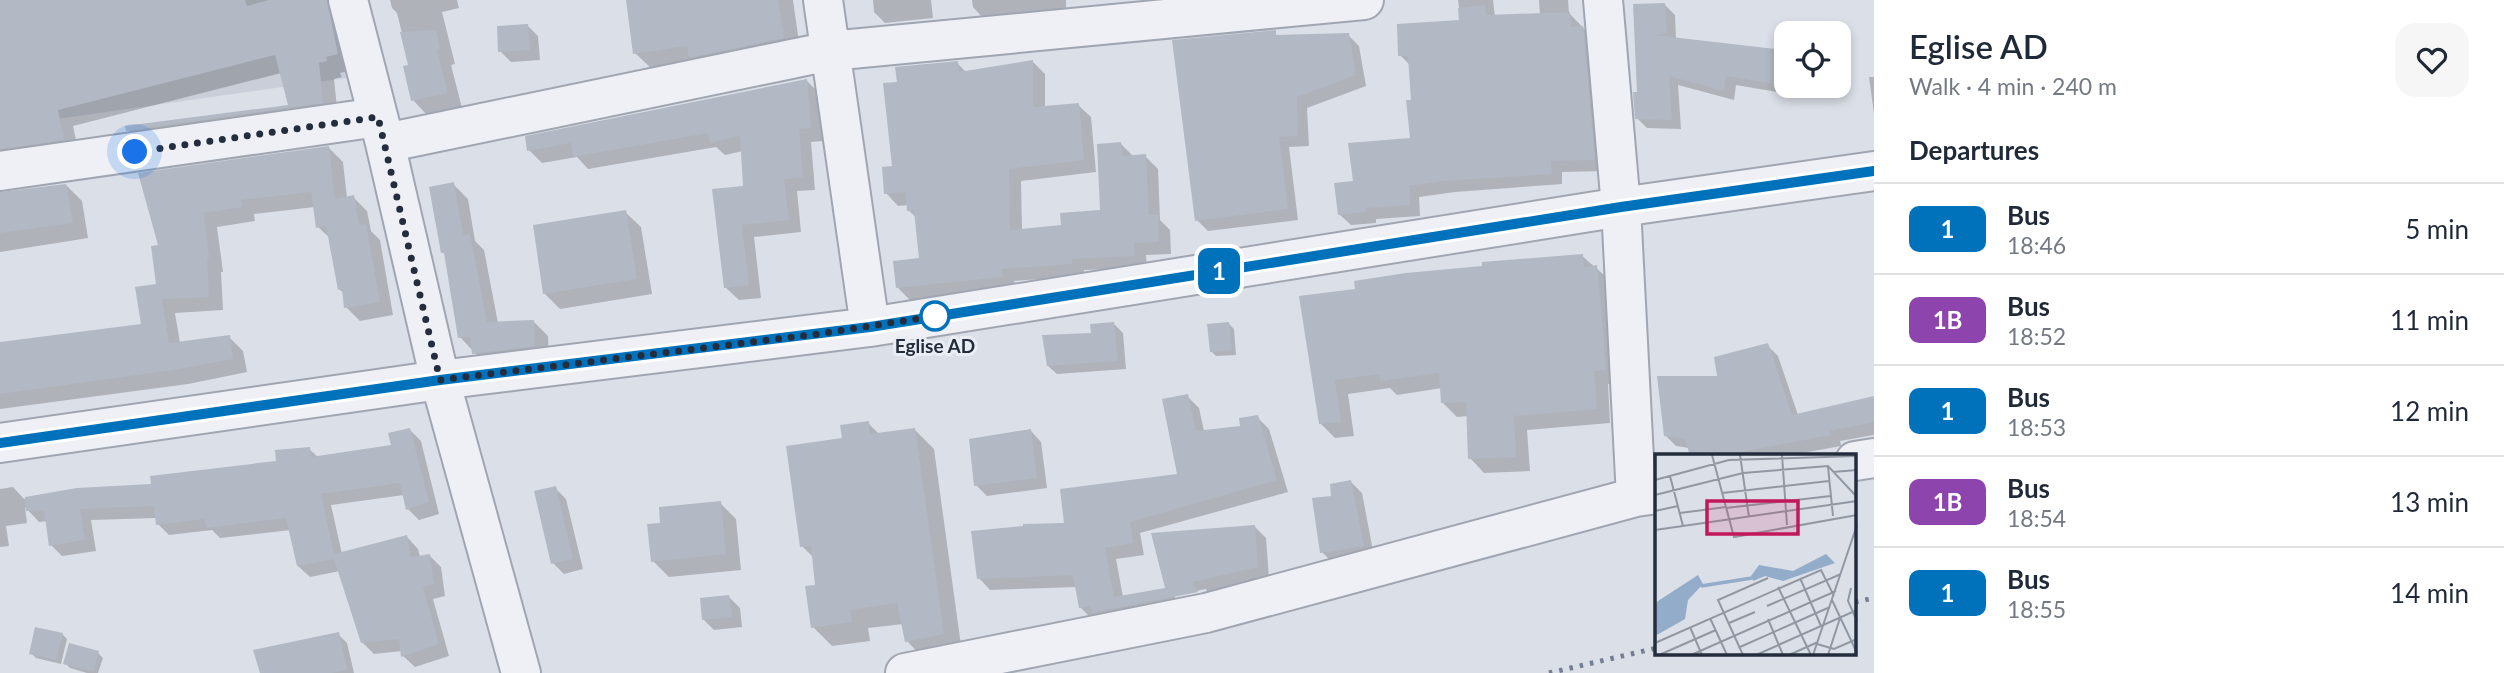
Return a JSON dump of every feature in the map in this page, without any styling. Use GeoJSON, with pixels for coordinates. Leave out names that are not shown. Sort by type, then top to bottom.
{"type":"FeatureCollection","features":[{"type":"Feature","properties":{"kind":"street"},"geometry":{"type":"LineString","coordinates":[[348,0],[440,380],[521,673]]}},
{"type":"Feature","properties":{"kind":"street"},"geometry":{"type":"LineString","coordinates":[[823,0],[870,327]]}},
{"type":"Feature","properties":{"kind":"street"},"geometry":{"type":"LineString","coordinates":[[0,171],[381,130],[830,51],[1364,0]]}},
{"type":"Feature","properties":{"kind":"street"},"geometry":{"type":"LineString","coordinates":[[905,673],[1206,613],[1647,496],[1604,0]]}},
{"type":"Feature","properties":{"kind":"street"},"geometry":{"type":"LineString","coordinates":[[0,443],[440,380],[870,327],[1621,207],[1874,171]]}},
{"type":"Feature","properties":{"kind":"street"},"geometry":{"type":"LineString","coordinates":[[1856,461],[1874,458]]}},
{"type":"Feature","properties":{"kind":"shaded area"},"geometry":{"type":"Polygon","coordinates":[[[0,0],[341,0],[361,76],[0,127],[0,0]]]}},
{"type":"Feature","properties":{"kind":"building"},"geometry":{"type":"Polygon","coordinates":[[[0,0],[245,0],[247,6],[269,0],[327,0],[338,54],[326,57],[327,61],[319,63],[323,103],[126,131],[125,126],[288,105],[275,55],[58,110],[64,140],[0,149],[0,0]]]}},
{"type":"Feature","properties":{"kind":"building"},"geometry":{"type":"Polygon","coordinates":[[[626,0],[778,0],[784,38],[689,58],[687,46],[633,54],[626,0]]]}},
{"type":"Feature","properties":{"kind":"building"},"geometry":{"type":"Polygon","coordinates":[[[1665,3],[1667,33],[1654,35],[1774,49],[1774,84],[1726,76],[1724,91],[1669,76],[1672,120],[1635,119],[1633,92],[1637,92],[1633,4],[1665,3]]]}},
{"type":"Feature","properties":{"kind":"building"},"geometry":{"type":"Polygon","coordinates":[[[1485,5],[1486,15],[1570,12],[1571,27],[1583,26],[1595,160],[1551,161],[1552,174],[1443,181],[1409,186],[1410,205],[1366,208],[1366,212],[1338,215],[1334,183],[1353,181],[1348,143],[1410,138],[1406,100],[1411,100],[1408,56],[1398,56],[1397,24],[1459,20],[1458,8],[1485,5]]]}},
{"type":"Feature","properties":{"kind":"building"},"geometry":{"type":"Polygon","coordinates":[[[528,24],[530,50],[498,52],[497,26],[528,24]]]}},
{"type":"Feature","properties":{"kind":"building"},"geometry":{"type":"Polygon","coordinates":[[[436,30],[440,49],[437,50],[448,93],[411,101],[403,66],[408,65],[400,32],[436,30]]]}},
{"type":"Feature","properties":{"kind":"building"},"geometry":{"type":"Polygon","coordinates":[[[1276,30],[1276,35],[1349,33],[1356,75],[1297,97],[1298,136],[1279,137],[1288,209],[1195,221],[1172,40],[1276,30]]]}},
{"type":"Feature","properties":{"kind":"building"},"geometry":{"type":"Polygon","coordinates":[[[1033,60],[1033,107],[1079,103],[1084,160],[1009,169],[1010,230],[1061,225],[1060,213],[1100,210],[1097,144],[1121,142],[1123,156],[1146,154],[1149,215],[1158,215],[1159,242],[1134,243],[1135,256],[1072,259],[1072,264],[1002,269],[1003,277],[896,288],[893,261],[919,258],[914,211],[907,211],[906,192],[884,194],[882,167],[892,166],[883,83],[897,82],[895,67],[958,61],[959,72],[1033,60]]]}},
{"type":"Feature","properties":{"kind":"building"},"geometry":{"type":"Polygon","coordinates":[[[807,79],[811,128],[799,129],[803,177],[784,179],[789,220],[742,225],[749,285],[724,288],[712,189],[743,186],[740,136],[710,143],[708,133],[573,157],[571,143],[527,151],[525,136],[807,79]]]}},
{"type":"Feature","properties":{"kind":"building"},"geometry":{"type":"Polygon","coordinates":[[[329,146],[335,199],[354,195],[359,225],[366,224],[380,302],[344,308],[342,289],[338,290],[326,226],[316,228],[311,192],[241,200],[243,207],[204,213],[209,258],[209,297],[162,299],[169,343],[230,335],[233,359],[0,394],[0,342],[141,324],[135,287],[156,284],[151,246],[158,245],[138,173],[329,146]]]}},
{"type":"Feature","properties":{"kind":"building"},"geometry":{"type":"Polygon","coordinates":[[[454,182],[463,235],[470,234],[487,322],[534,320],[535,346],[472,354],[470,337],[458,338],[444,253],[441,253],[429,187],[454,182]]]}},
{"type":"Feature","properties":{"kind":"building"},"geometry":{"type":"Polygon","coordinates":[[[66,184],[73,223],[0,233],[0,192],[66,184]]]}},
{"type":"Feature","properties":{"kind":"building"},"geometry":{"type":"Polygon","coordinates":[[[626,210],[637,279],[543,294],[533,225],[626,210]]]}},
{"type":"Feature","properties":{"kind":"building"},"geometry":{"type":"Polygon","coordinates":[[[1583,254],[1584,267],[1597,265],[1603,329],[1606,370],[1594,371],[1597,409],[1514,416],[1516,457],[1468,459],[1466,402],[1441,403],[1439,373],[1381,381],[1379,374],[1335,380],[1341,422],[1319,424],[1299,296],[1355,289],[1354,281],[1406,273],[1482,266],[1482,262],[1583,254]]]}},
{"type":"Feature","properties":{"kind":"building"},"geometry":{"type":"Polygon","coordinates":[[[1114,322],[1118,361],[1047,366],[1042,335],[1091,333],[1090,324],[1114,322]]]}},
{"type":"Feature","properties":{"kind":"building"},"geometry":{"type":"Polygon","coordinates":[[[1229,322],[1232,350],[1210,352],[1207,324],[1229,322]]]}},
{"type":"Feature","properties":{"kind":"building"},"geometry":{"type":"Polygon","coordinates":[[[1768,343],[1792,415],[1874,396],[1874,422],[1830,431],[1831,435],[1741,454],[1689,454],[1685,439],[1664,436],[1657,376],[1717,376],[1714,357],[1768,343]]]}},
{"type":"Feature","properties":{"kind":"building"},"geometry":{"type":"Polygon","coordinates":[[[1188,394],[1196,431],[1240,426],[1239,418],[1258,415],[1277,480],[1130,522],[1133,543],[1105,548],[1114,597],[1165,588],[1151,533],[1255,525],[1258,567],[1193,582],[1198,592],[1092,613],[1090,606],[1079,608],[1073,575],[977,579],[971,531],[1023,524],[1064,523],[1060,489],[1177,474],[1162,399],[1188,394]]]}},
{"type":"Feature","properties":{"kind":"building"},"geometry":{"type":"Polygon","coordinates":[[[869,421],[870,434],[915,428],[944,634],[905,642],[897,603],[850,610],[852,622],[811,628],[805,586],[815,585],[811,546],[800,547],[786,446],[842,438],[840,425],[869,421]]]}},
{"type":"Feature","properties":{"kind":"building"},"geometry":{"type":"Polygon","coordinates":[[[410,428],[429,502],[406,510],[400,483],[321,494],[334,554],[407,535],[411,557],[430,554],[434,584],[423,587],[439,644],[401,657],[399,639],[361,643],[334,559],[297,566],[286,518],[207,528],[204,519],[156,525],[154,506],[80,509],[85,540],[49,546],[44,510],[26,511],[25,497],[77,488],[151,484],[150,476],[276,461],[275,450],[310,447],[311,457],[391,445],[388,433],[410,428]]]}},
{"type":"Feature","properties":{"kind":"building"},"geometry":{"type":"Polygon","coordinates":[[[1031,429],[1037,478],[974,486],[969,439],[1031,429]]]}},
{"type":"Feature","properties":{"kind":"building"},"geometry":{"type":"Polygon","coordinates":[[[1351,480],[1364,546],[1320,553],[1312,498],[1331,496],[1330,484],[1351,480]]]}},
{"type":"Feature","properties":{"kind":"building"},"geometry":{"type":"Polygon","coordinates":[[[556,486],[573,559],[551,564],[534,491],[556,486]]]}},
{"type":"Feature","properties":{"kind":"building"},"geometry":{"type":"Polygon","coordinates":[[[721,501],[726,554],[651,562],[647,524],[660,523],[659,507],[721,501]]]}},
{"type":"Feature","properties":{"kind":"building"},"geometry":{"type":"Polygon","coordinates":[[[729,595],[732,617],[702,620],[700,598],[729,595]]]}},
{"type":"Feature","properties":{"kind":"building"},"geometry":{"type":"Polygon","coordinates":[[[35,627],[63,633],[56,660],[29,654],[35,627]]]}},
{"type":"Feature","properties":{"kind":"building"},"geometry":{"type":"Polygon","coordinates":[[[339,632],[347,670],[331,673],[260,673],[253,650],[339,632]]]}},
{"type":"Feature","properties":{"kind":"building"},"geometry":{"type":"Polygon","coordinates":[[[69,643],[99,651],[93,672],[63,664],[69,643]]]}},
{"type":"Feature","properties":{"kind":"railway"},"geometry":{"type":"LineString","coordinates":[[1856,602],[1874,598]]}},
{"type":"Feature","properties":{"kind":"railway"},"geometry":{"type":"LineString","coordinates":[[1549,673],[1655,648]]}},
{"type":"Feature","properties":{"kind":"bus line","name":"1"},"geometry":{"type":"LineString","coordinates":[[0,443],[440,380],[870,327],[1621,207],[1874,171]]}},
{"type":"Feature","properties":{"kind":"place","name":"Eglise AD"},"geometry":{"type":"Point","coordinates":[935,316]}},
{"type":"Feature","properties":{"kind":"route"},"geometry":{"type":"LineString","coordinates":[[135,152],[378,117],[440,380],[818,334],[935,316]]}}]}
